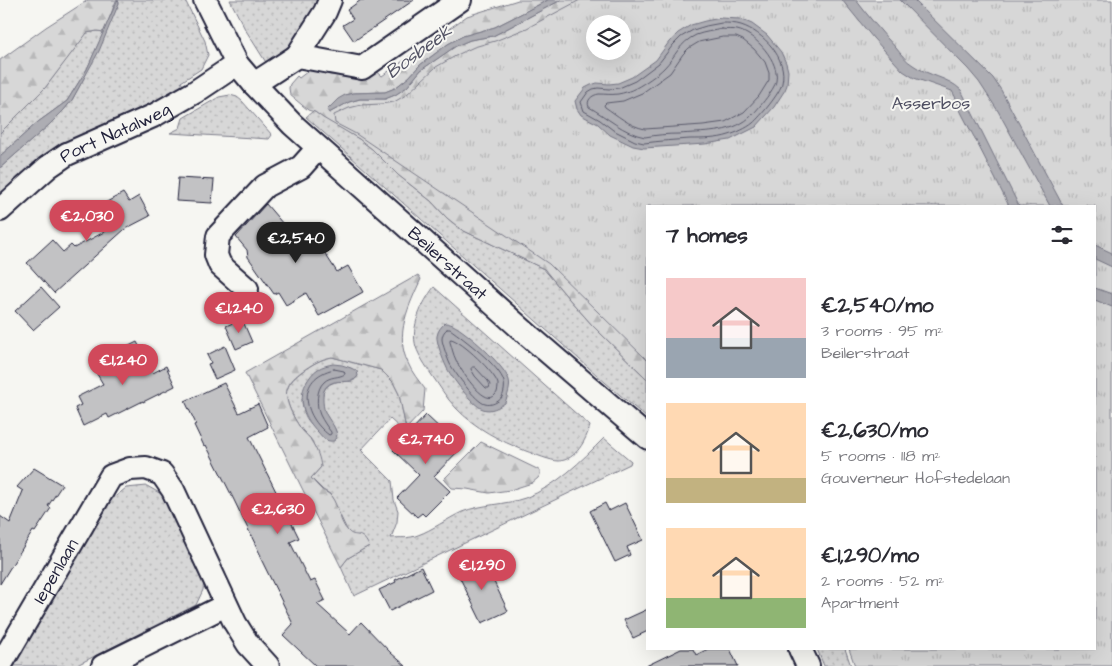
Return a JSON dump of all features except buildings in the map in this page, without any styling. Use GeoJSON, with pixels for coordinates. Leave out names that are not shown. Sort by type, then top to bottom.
{"type":"FeatureCollection","features":[{"type":"Feature","properties":{"kind":"street","name":"Beilerstraat"},"geometry":{"type":"LineString","coordinates":[[205,0],[237,64],[292,124],[527,334],[646,436]]}},
{"type":"Feature","properties":{"kind":"street"},"geometry":{"type":"LineString","coordinates":[[254,84],[297,56],[325,12],[330,0]]}},
{"type":"Feature","properties":{"kind":"street"},"geometry":{"type":"LineString","coordinates":[[297,56],[362,68],[460,0]]}},
{"type":"Feature","properties":{"kind":"street","name":"Port Natalweg"},"geometry":{"type":"LineString","coordinates":[[0,210],[48,167],[67,154],[153,116],[195,92],[237,64]]}},
{"type":"Feature","properties":{"kind":"street"},"geometry":{"type":"LineString","coordinates":[[247,289],[220,265],[216,255],[218,236],[265,186],[301,167],[318,148]]}},
{"type":"Feature","properties":{"kind":"street","name":"Iepenlaan"},"geometry":{"type":"LineString","coordinates":[[0,666],[111,476],[130,469],[146,468],[162,474],[173,490],[226,604]]}},
{"type":"Feature","properties":{"kind":"street"},"geometry":{"type":"LineString","coordinates":[[103,666],[226,604],[248,644],[268,666]]}},
{"type":"Feature","properties":{"kind":"street"},"geometry":{"type":"LineString","coordinates":[[800,650],[808,666]]}},
{"type":"Feature","properties":{"kind":"green space"},"geometry":{"type":"Polygon","coordinates":[[[88,0],[118,0],[104,32],[87,33],[45,88],[0,133],[0,60],[88,0]]]}},
{"type":"Feature","properties":{"kind":"green space"},"geometry":{"type":"Polygon","coordinates":[[[118,0],[185,0],[205,41],[208,55],[201,69],[181,82],[185,88],[0,196],[0,168],[49,125],[72,100],[119,3],[118,0]]]}},
{"type":"Feature","properties":{"kind":"green space"},"geometry":{"type":"Polygon","coordinates":[[[230,0],[324,0],[304,39],[267,64],[245,29],[230,0]]]}},
{"type":"Feature","properties":{"kind":"green space"},"geometry":{"type":"Polygon","coordinates":[[[518,0],[548,0],[495,27],[463,36],[448,44],[420,65],[395,88],[385,92],[345,95],[329,113],[349,102],[360,99],[385,99],[395,95],[407,87],[421,70],[456,46],[470,40],[493,36],[561,0],[635,0],[647,205],[646,378],[593,326],[544,269],[462,230],[431,201],[398,175],[372,149],[315,112],[308,110],[290,95],[290,84],[297,76],[299,78],[312,68],[327,74],[342,75],[373,68],[382,76],[467,16],[518,0]]]}},
{"type":"Feature","properties":{"kind":"green space","name":"Asserbos"},"geometry":{"type":"Polygon","coordinates":[[[580,0],[1112,0],[1112,666],[855,666],[849,650],[1096,650],[1096,205],[646,205],[646,359],[549,264],[356,134],[335,123],[334,115],[349,108],[394,102],[406,95],[436,67],[474,47],[527,28],[580,0]]]}},
{"type":"Feature","properties":{"kind":"green space"},"geometry":{"type":"Polygon","coordinates":[[[104,32],[87,69],[67,101],[38,122],[0,156],[0,133],[45,88],[83,37],[87,33],[104,32]]]}},
{"type":"Feature","properties":{"kind":"green space"},"geometry":{"type":"Polygon","coordinates":[[[230,95],[242,101],[272,135],[269,139],[170,133],[180,128],[183,118],[219,97],[230,95]]]}},
{"type":"Feature","properties":{"kind":"green space"},"geometry":{"type":"Polygon","coordinates":[[[313,111],[359,139],[462,230],[544,269],[593,326],[646,378],[646,417],[606,383],[306,117],[313,111]]]}},
{"type":"Feature","properties":{"kind":"green space"},"geometry":{"type":"Polygon","coordinates":[[[418,275],[421,279],[408,310],[402,342],[410,367],[425,389],[423,411],[406,429],[399,394],[393,382],[381,370],[332,357],[308,367],[293,379],[288,387],[288,403],[293,415],[311,440],[319,457],[321,467],[311,478],[322,490],[331,496],[348,531],[361,536],[369,546],[348,558],[341,567],[245,373],[418,275]]]}},
{"type":"Feature","properties":{"kind":"green space"},"geometry":{"type":"Polygon","coordinates":[[[434,287],[590,426],[583,443],[575,453],[565,460],[559,461],[547,459],[526,451],[480,428],[452,404],[427,368],[416,347],[416,323],[421,308],[434,287]],[[503,370],[455,379],[460,387],[503,370]]]}},
{"type":"Feature","properties":{"kind":"green space"},"geometry":{"type":"Polygon","coordinates":[[[332,357],[381,370],[393,382],[399,394],[406,429],[403,431],[390,419],[361,450],[392,481],[394,500],[398,511],[397,522],[391,538],[415,536],[462,512],[477,507],[525,498],[537,493],[568,472],[604,438],[631,461],[630,464],[354,596],[341,567],[348,558],[369,546],[348,532],[330,494],[311,478],[321,467],[312,441],[296,421],[287,397],[288,387],[295,377],[321,360],[332,357]],[[351,368],[302,399],[305,415],[312,425],[336,439],[336,431],[324,411],[323,394],[325,389],[332,383],[355,380],[358,376],[351,368]]]}},
{"type":"Feature","properties":{"kind":"green space"},"geometry":{"type":"Polygon","coordinates":[[[481,442],[537,469],[540,471],[540,475],[532,483],[510,490],[489,493],[452,488],[444,479],[481,442]]]}},
{"type":"Feature","properties":{"kind":"green space"},"geometry":{"type":"Polygon","coordinates":[[[147,486],[163,495],[204,579],[203,590],[196,605],[75,666],[11,666],[111,500],[126,488],[147,486]]]}},
{"type":"Feature","properties":{"kind":"green space"},"geometry":{"type":"Polygon","coordinates":[[[817,650],[845,650],[851,666],[824,666],[817,650]]]}},
{"type":"Feature","properties":{"kind":"water"},"geometry":{"type":"Polygon","coordinates":[[[118,0],[119,3],[99,51],[72,100],[49,125],[0,168],[0,156],[38,122],[67,101],[87,69],[118,0]]]}},
{"type":"Feature","properties":{"kind":"water"},"geometry":{"type":"Polygon","coordinates":[[[548,0],[561,0],[493,36],[470,40],[456,46],[421,70],[407,87],[395,95],[385,99],[360,99],[349,102],[329,113],[327,110],[345,95],[385,92],[395,88],[420,65],[448,44],[463,36],[495,27],[548,0]]]}},
{"type":"Feature","properties":{"kind":"water"},"geometry":{"type":"Polygon","coordinates":[[[842,0],[856,0],[910,63],[925,72],[950,82],[961,90],[1018,205],[1008,205],[961,113],[952,91],[914,78],[903,71],[842,0]]]}},
{"type":"Feature","properties":{"kind":"water"},"geometry":{"type":"Polygon","coordinates":[[[900,0],[914,0],[993,78],[1062,205],[1049,205],[998,111],[968,69],[900,0]]]}},
{"type":"Feature","properties":{"kind":"water"},"geometry":{"type":"Polygon","coordinates":[[[721,18],[740,19],[752,24],[767,35],[781,52],[786,63],[788,71],[785,90],[774,107],[756,127],[730,140],[705,144],[644,148],[633,146],[610,135],[598,124],[581,115],[577,109],[575,101],[585,88],[597,83],[618,83],[632,77],[656,60],[678,33],[691,25],[721,18]]]}},
{"type":"Feature","properties":{"kind":"water"},"geometry":{"type":"Polygon","coordinates":[[[1096,245],[1112,253],[1112,267],[1096,259],[1096,245]]]}},
{"type":"Feature","properties":{"kind":"water"},"geometry":{"type":"Polygon","coordinates":[[[1096,288],[1112,294],[1112,307],[1096,300],[1096,288]]]}},
{"type":"Feature","properties":{"kind":"water"},"geometry":{"type":"Polygon","coordinates":[[[445,323],[453,325],[467,334],[506,374],[509,380],[509,392],[505,403],[486,410],[479,407],[468,397],[448,371],[437,336],[445,323]]]}},
{"type":"Feature","properties":{"kind":"water"},"geometry":{"type":"Polygon","coordinates":[[[333,364],[351,368],[357,371],[358,376],[351,381],[334,382],[324,390],[323,406],[337,435],[334,441],[331,441],[323,438],[309,421],[302,403],[302,396],[306,383],[313,373],[320,368],[333,364]]]}},
{"type":"Feature","properties":{"kind":"water label","name":"Bosbeek"},"geometry":{"type":"Point","coordinates":[419,52]}}]}
